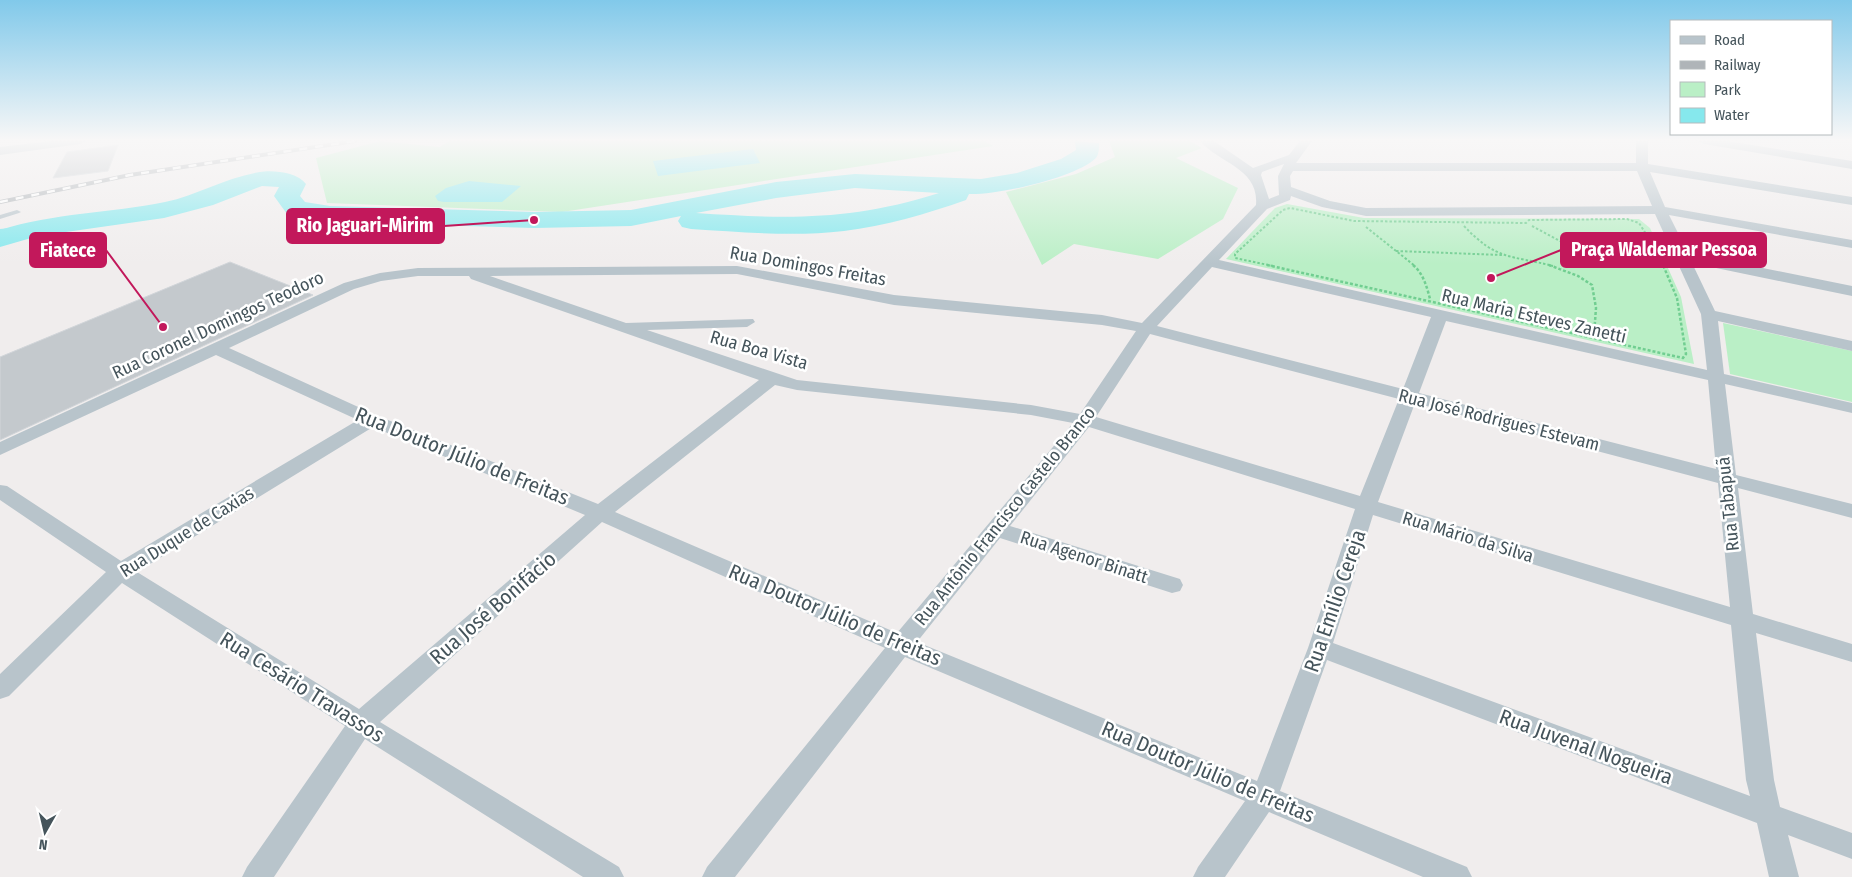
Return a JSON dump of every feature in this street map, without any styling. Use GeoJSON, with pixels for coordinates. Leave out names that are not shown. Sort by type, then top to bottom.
{"type":"FeatureCollection","features":[{"type":"Feature","properties":{"kind":"street"},"geometry":{"type":"LineString","coordinates":[[1258,182],[1263,195],[1262,206]]}},
{"type":"Feature","properties":{"kind":"street"},"geometry":{"type":"LineString","coordinates":[[1283,182],[1284,194],[1350,210],[1380,213],[1660,210],[1852,244]]}},
{"type":"Feature","properties":{"kind":"street","name":"Rua Tabapuã"},"geometry":{"type":"LineString","coordinates":[[1648,182],[1709,314],[1714,377],[1760,780],[1784,877]]}},
{"type":"Feature","properties":{"kind":"street"},"geometry":{"type":"LineString","coordinates":[[1734,182],[1852,201]]}},
{"type":"Feature","properties":{"kind":"street","name":"Rua Antônio Francisco Castelo Branco"},"geometry":{"type":"LineString","coordinates":[[717,877],[901,645],[1085,420],[1146,328],[1262,206],[1284,194]]}},
{"type":"Feature","properties":{"kind":"street"},"geometry":{"type":"LineString","coordinates":[[1684,257],[1852,290]]}},
{"type":"Feature","properties":{"kind":"street","name":"Rua Maria Esteves Zanetti"},"geometry":{"type":"LineString","coordinates":[[1208,262],[1435,308],[1714,377],[1852,408]]}},
{"type":"Feature","properties":{"kind":"street","name":"Rua Domingos Freitas"},"geometry":{"type":"LineString","coordinates":[[462,272],[737,270],[894,300],[1102,320],[1146,328]]}},
{"type":"Feature","properties":{"kind":"street","name":"Rua Boa Vista"},"geometry":{"type":"LineString","coordinates":[[462,272],[772,379],[817,387],[1031,410],[1085,420]]}},
{"type":"Feature","properties":{"kind":"street","name":"Rua Coronel Domingos Teodoro"},"geometry":{"type":"LineString","coordinates":[[0,449],[349,286],[398,274],[462,272]]}},
{"type":"Feature","properties":{"kind":"street","name":"Rua Emílio Cereja"},"geometry":{"type":"LineString","coordinates":[[1208,877],[1266,795],[1320,648],[1366,506],[1407,396],[1435,308]]}},
{"type":"Feature","properties":{"kind":"street"},"geometry":{"type":"LineString","coordinates":[[1709,314],[1852,346]]}},
{"type":"Feature","properties":{"kind":"street"},"geometry":{"type":"LineString","coordinates":[[620,327],[747,322]]}},
{"type":"Feature","properties":{"kind":"street","name":"Rua José Rodrigues Estevam"},"geometry":{"type":"LineString","coordinates":[[1146,328],[1852,511]]}},
{"type":"Feature","properties":{"kind":"street","name":"Rua Doutor Júlio de Freitas"},"geometry":{"type":"LineString","coordinates":[[215,348],[372,420],[600,514],[901,645],[1266,795],[1457,877]]}},
{"type":"Feature","properties":{"kind":"street","name":"Rua José Bonifácio"},"geometry":{"type":"LineString","coordinates":[[257,877],[361,723],[600,514],[772,379]]}},
{"type":"Feature","properties":{"kind":"street","name":"Rua Duque de Caxias"},"geometry":{"type":"LineString","coordinates":[[0,689],[120,572],[372,420]]}},
{"type":"Feature","properties":{"kind":"street","name":"Rua Mário da Silva"},"geometry":{"type":"LineString","coordinates":[[1085,420],[1852,652]]}},
{"type":"Feature","properties":{"kind":"street","name":"Rua Cesário Travassos"},"geometry":{"type":"LineString","coordinates":[[0,491],[177,610],[609,877]]}},
{"type":"Feature","properties":{"kind":"street","name":"Rua Agenor Binatt"},"geometry":{"type":"LineString","coordinates":[[996,529],[1172,585]]}},
{"type":"Feature","properties":{"kind":"street","name":"Rua Juvenal Nogueira"},"geometry":{"type":"LineString","coordinates":[[1320,648],[1852,846]]}},
{"type":"Feature","properties":{"kind":"lane"},"geometry":{"type":"LineString","coordinates":[[0,217],[16,212]]}},
{"type":"Feature","properties":{"kind":"path"},"geometry":{"type":"LineString","coordinates":[[1435,308],[1418,269],[1368,227],[1354,221],[1300,209],[1283,210],[1235,254],[1235,258],[1435,308],[1594,338],[1683,358],[1686,354],[1677,298],[1658,255],[1640,223],[1627,219],[1543,219],[1530,220],[1526,223]]}},
{"type":"Feature","properties":{"kind":"path"},"geometry":{"type":"LineString","coordinates":[[1354,221],[1526,223],[1573,248],[1658,255]]}},
{"type":"Feature","properties":{"kind":"path"},"geometry":{"type":"LineString","coordinates":[[1462,223],[1480,243],[1503,255]]}},
{"type":"Feature","properties":{"kind":"path"},"geometry":{"type":"LineString","coordinates":[[1396,252],[1503,255],[1556,265],[1579,274],[1592,285],[1596,308],[1594,338]]}},
{"type":"Feature","properties":{"kind":"green space"},"geometry":{"type":"Polygon","coordinates":[[[322,182],[758,182],[562,212],[327,203],[322,182]]]}},
{"type":"Feature","properties":{"kind":"green space"},"geometry":{"type":"Polygon","coordinates":[[[1045,182],[1225,182],[1238,188],[1223,219],[1158,259],[1074,244],[1042,265],[1006,192],[1045,182]]]}},
{"type":"Feature","properties":{"kind":"green space"},"geometry":{"type":"Polygon","coordinates":[[[1287,204],[1364,218],[1639,219],[1650,228],[1681,297],[1694,364],[1226,259],[1275,208],[1287,204]]]}},
{"type":"Feature","properties":{"kind":"green space"},"geometry":{"type":"Polygon","coordinates":[[[1723,323],[1852,351],[1852,402],[1730,374],[1723,323]]]}},
{"type":"Feature","properties":{"kind":"water"},"geometry":{"type":"Polygon","coordinates":[[[466,182],[521,186],[502,202],[438,201],[435,196],[446,188],[466,182]]]}},
{"type":"Feature","properties":{"kind":"water"},"geometry":{"type":"Polygon","coordinates":[[[62,223],[0,246],[0,229],[62,223]]]}},
{"type":"Feature","properties":{"kind":"building"},"geometry":{"type":"Polygon","coordinates":[[[230,262],[313,295],[0,440],[0,357],[230,262]]]}},
{"type":"Feature","properties":{"kind":"waterway"},"geometry":{"type":"LineString","coordinates":[[0,239],[34,228],[164,210],[204,200],[251,182]]}},
{"type":"Feature","properties":{"kind":"waterway"},"geometry":{"type":"LineString","coordinates":[[287,182],[293,184],[287,196],[296,208],[330,214],[534,220],[631,218],[776,190],[847,182]]}},
{"type":"Feature","properties":{"kind":"waterway"},"geometry":{"type":"LineString","coordinates":[[874,182],[981,187],[1011,182]]}},
{"type":"Feature","properties":{"kind":"waterway"},"geometry":{"type":"LineString","coordinates":[[691,221],[749,225],[826,225],[902,212],[957,195]]}},
{"type":"Feature","properties":{"kind":"railway"},"geometry":{"type":"LineString","coordinates":[[0,202],[97,182]]}},
{"type":"Feature","properties":{"kind":"place","name":"Rio Jaguari-Mirim"},"geometry":{"type":"Point","coordinates":[534,220]}},
{"type":"Feature","properties":{"kind":"place","name":"Praça Waldemar Pessoa"},"geometry":{"type":"Point","coordinates":[1491,278]}},
{"type":"Feature","properties":{"kind":"place","name":"Fiatece"},"geometry":{"type":"Point","coordinates":[163,327]}}]}
